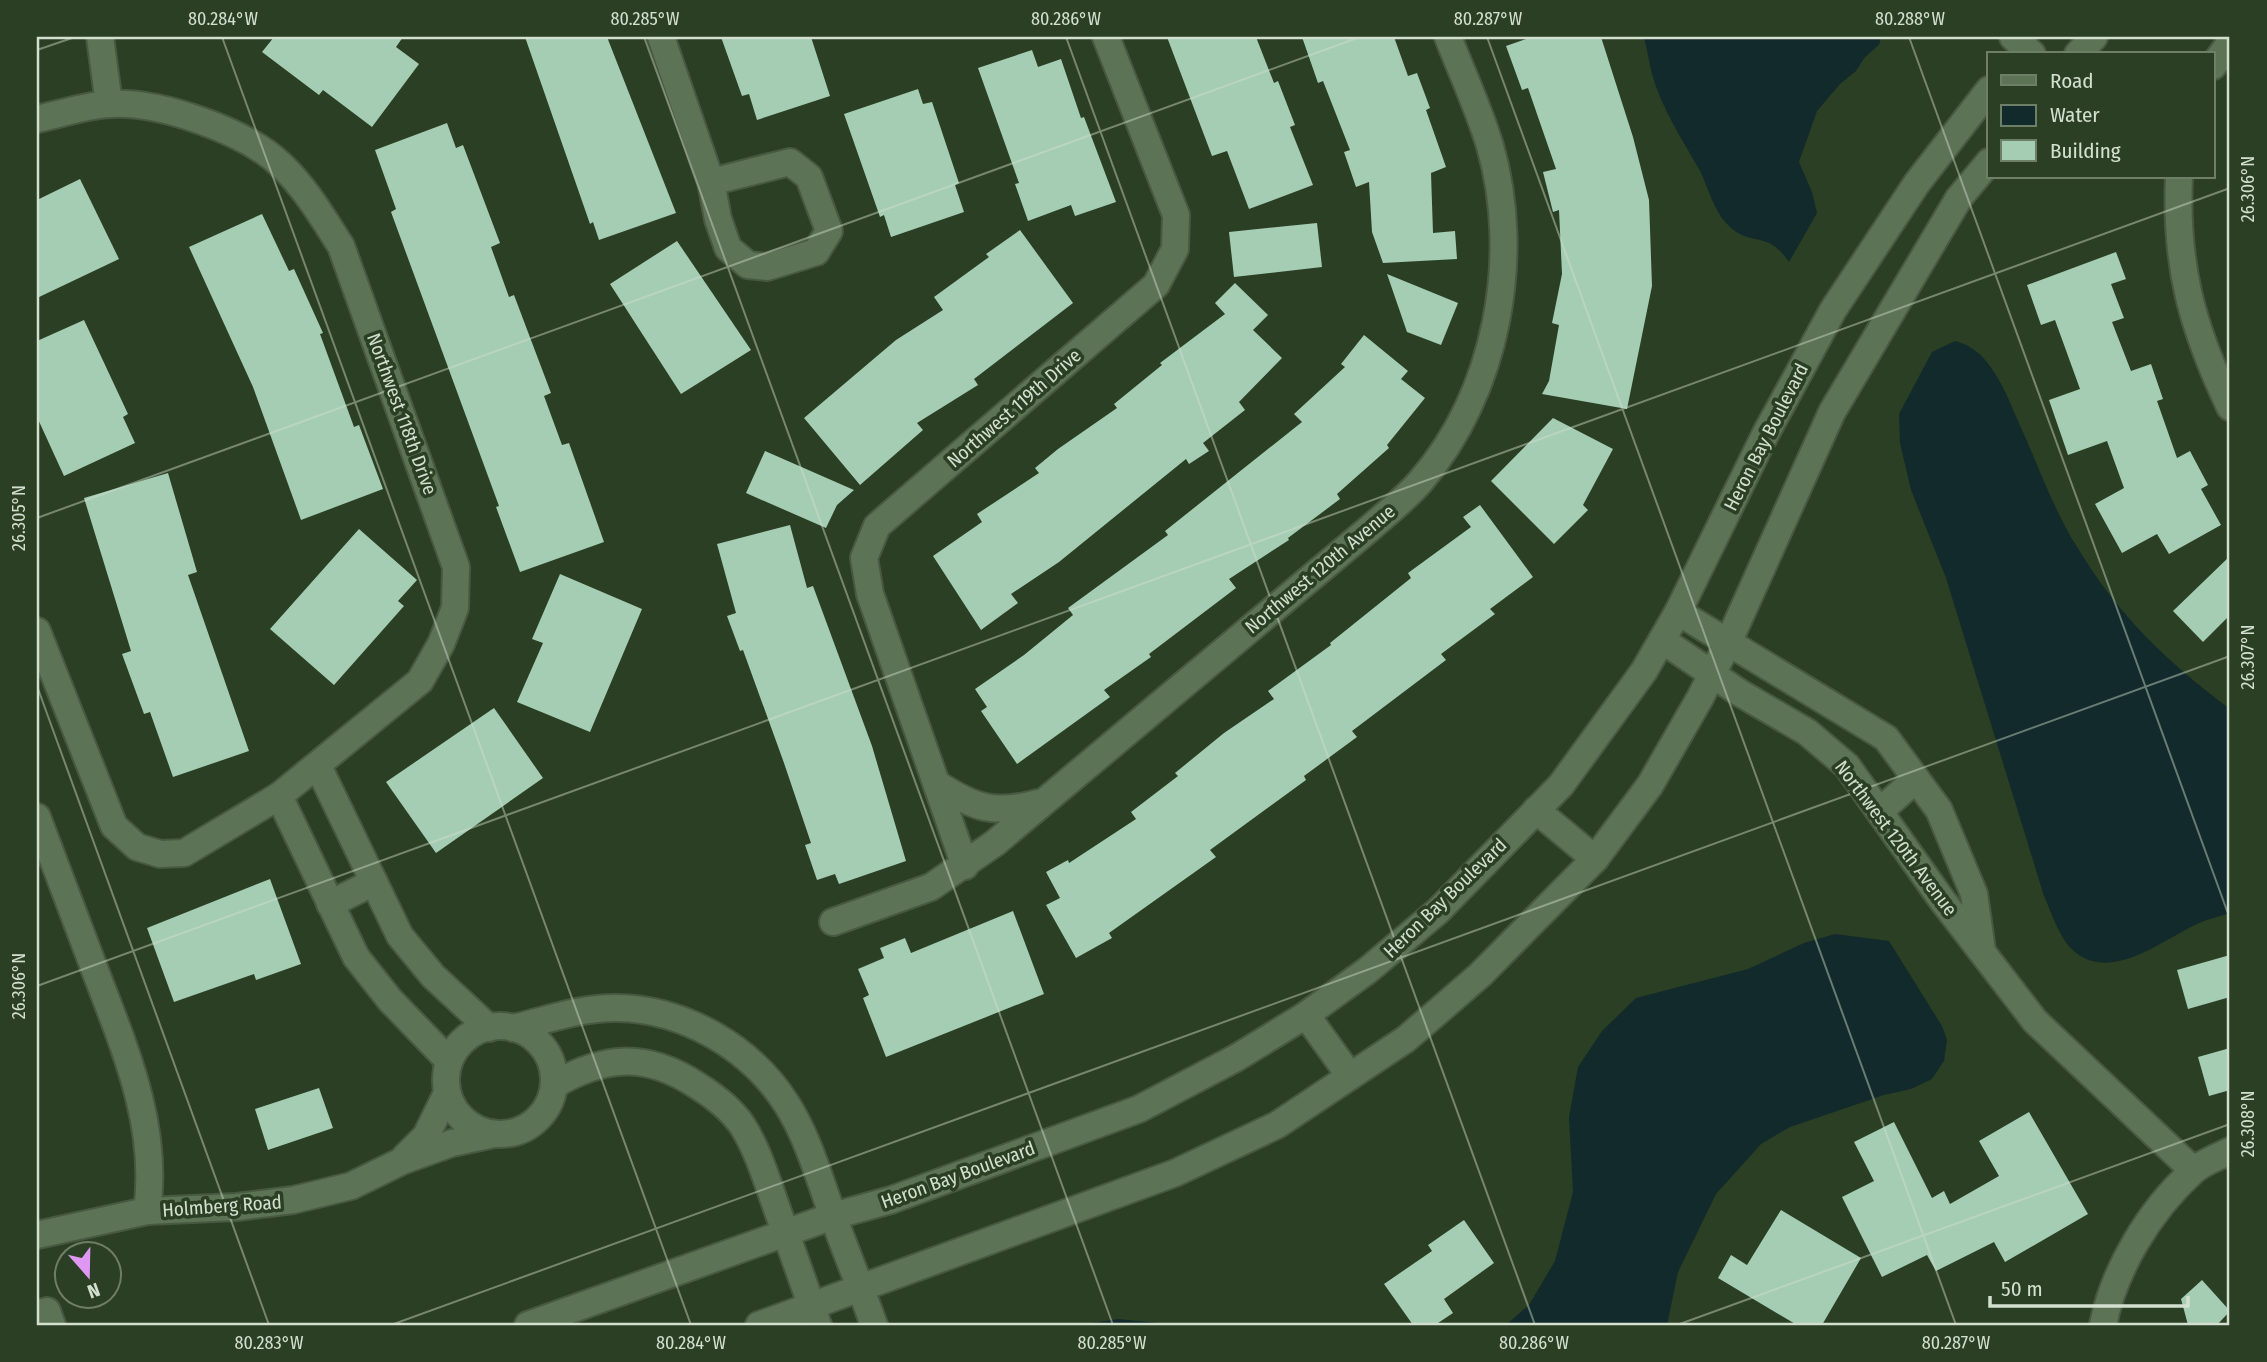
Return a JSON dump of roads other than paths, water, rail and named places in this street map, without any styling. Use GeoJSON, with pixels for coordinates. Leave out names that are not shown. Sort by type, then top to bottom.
{"type":"FeatureCollection","features":[{"type":"Feature","properties":{"kind":"street"},"geometry":{"type":"LineString","coordinates":[[100,37],[109,104]]}},
{"type":"Feature","properties":{"kind":"street"},"geometry":{"type":"LineString","coordinates":[[661,37],[711,182],[718,219],[728,247],[748,265],[767,267],[816,252],[829,231],[809,177],[790,162],[711,182]]}},
{"type":"Feature","properties":{"kind":"street","name":"Northwest 119th Drive"},"geometry":{"type":"LineString","coordinates":[[965,866],[870,594],[864,558],[877,526],[1156,285],[1175,249],[1176,215],[1106,37]]}},
{"type":"Feature","properties":{"kind":"street","name":"Northwest 120th Avenue"},"geometry":{"type":"LineString","coordinates":[[834,922],[931,887],[965,866],[1369,529],[1420,481],[1450,439],[1476,387],[1494,331],[1505,268],[1501,202],[1490,146],[1448,37]]}},
{"type":"Feature","properties":{"kind":"street"},"geometry":{"type":"LineString","coordinates":[[2214,65],[2230,43]]}},
{"type":"Feature","properties":{"kind":"street","name":"Heron Bay Boulevard"},"geometry":{"type":"LineString","coordinates":[[528,1325],[833,1216],[891,1200],[1139,1109],[1236,1058],[1306,1015],[1368,971],[1437,911],[1561,785],[1583,755],[1662,640],[1765,435],[1833,310],[1917,183],[1987,93]]}},
{"type":"Feature","properties":{"kind":"street","name":"Northwest 118th Drive"},"geometry":{"type":"LineString","coordinates":[[37,119],[109,104],[143,104],[190,117],[239,138],[279,163],[312,201],[341,246],[456,567],[455,608],[441,644],[421,681],[279,796],[184,853],[160,854],[137,847],[114,826],[37,631]]}},
{"type":"Feature","properties":{"kind":"street"},"geometry":{"type":"LineString","coordinates":[[759,1325],[815,1316],[861,1289],[1175,1173],[1276,1125],[1406,1039],[1480,975],[1595,859],[1650,785],[1728,643],[1832,412],[1959,198],[1987,164]]}},
{"type":"Feature","properties":{"kind":"street"},"geometry":{"type":"LineString","coordinates":[[2179,178],[2179,257],[2193,319],[2230,407]]}},
{"type":"Feature","properties":{"kind":"street","name":"Northwest 120th Avenue"},"geometry":{"type":"LineString","coordinates":[[1678,611],[1886,738],[1939,810],[1975,894],[1982,952]]}},
{"type":"Feature","properties":{"kind":"street","name":"Northwest 120th Avenue"},"geometry":{"type":"LineString","coordinates":[[1662,640],[1740,693],[1807,732],[1846,766],[2035,1021],[2193,1170]]}},
{"type":"Feature","properties":{"kind":"street"},"geometry":{"type":"LineString","coordinates":[[318,766],[400,936],[433,976],[501,1028],[527,1034],[544,1050],[553,1070],[554,1085],[550,1101],[534,1122],[511,1133],[494,1134],[478,1130],[464,1121],[447,1093],[449,1061],[458,1046],[472,1034],[501,1028],[575,1013],[617,1007],[661,1013],[691,1022],[717,1037],[759,1071],[786,1103],[810,1153],[874,1325]]}},
{"type":"Feature","properties":{"kind":"street"},"geometry":{"type":"LineString","coordinates":[[1880,811],[1916,779]]}},
{"type":"Feature","properties":{"kind":"street"},"geometry":{"type":"LineString","coordinates":[[937,784],[961,800],[985,809],[1012,810],[1043,801]]}},
{"type":"Feature","properties":{"kind":"street"},"geometry":{"type":"LineString","coordinates":[[279,796],[356,957],[390,1000],[449,1061]]}},
{"type":"Feature","properties":{"kind":"street"},"geometry":{"type":"LineString","coordinates":[[1536,810],[1595,859]]}},
{"type":"Feature","properties":{"kind":"street"},"geometry":{"type":"LineString","coordinates":[[37,817],[131,1064],[146,1122],[151,1184],[147,1211]]}},
{"type":"Feature","properties":{"kind":"street"},"geometry":{"type":"LineString","coordinates":[[330,904],[374,882]]}},
{"type":"Feature","properties":{"kind":"street"},"geometry":{"type":"LineString","coordinates":[[1306,1015],[1350,1076]]}},
{"type":"Feature","properties":{"kind":"street"},"geometry":{"type":"LineString","coordinates":[[554,1085],[576,1072],[615,1060],[652,1062],[681,1074],[714,1096],[741,1125],[763,1170],[815,1316]]}},
{"type":"Feature","properties":{"kind":"street","name":"Holmberg Road"},"geometry":{"type":"LineString","coordinates":[[402,1161],[426,1136],[447,1093]]}},
{"type":"Feature","properties":{"kind":"street","name":"Holmberg Road"},"geometry":{"type":"LineString","coordinates":[[37,1235],[147,1211],[237,1207],[293,1200],[351,1186],[402,1161],[452,1143],[494,1134]]}},
{"type":"Feature","properties":{"kind":"street"},"geometry":{"type":"LineString","coordinates":[[2103,1325],[2119,1271],[2155,1215],[2193,1170],[2230,1152]]}},
{"type":"Feature","properties":{"kind":"street"},"geometry":{"type":"LineString","coordinates":[[37,1314],[47,1311],[52,1325]]}},
{"type":"Feature","properties":{"kind":"water"},"geometry":{"type":"Polygon","coordinates":[[[1644,37],[1881,37],[1879,45],[1817,111],[1799,162],[1812,192],[1817,213],[1789,262],[1773,245],[1736,231],[1718,212],[1700,171],[1661,99],[1644,37]]]}},
{"type":"Feature","properties":{"kind":"water"},"geometry":{"type":"Polygon","coordinates":[[[1955,341],[1977,352],[1994,372],[2060,517],[2109,594],[2145,636],[2230,709],[2230,913],[2204,921],[2141,954],[2123,960],[2107,963],[2090,960],[2070,947],[2057,926],[2044,896],[1946,578],[1911,490],[1900,443],[1899,414],[1932,352],[1955,341]]]}},
{"type":"Feature","properties":{"kind":"water"},"geometry":{"type":"Polygon","coordinates":[[[1835,934],[1889,941],[1942,1026],[1947,1040],[1944,1061],[1932,1079],[1911,1089],[1884,1095],[1790,1127],[1761,1144],[1716,1194],[1678,1272],[1667,1325],[1506,1325],[1529,1305],[1555,1261],[1573,1192],[1569,1117],[1578,1067],[1602,1031],[1636,998],[1748,969],[1804,943],[1835,934]]]}},
{"type":"Feature","properties":{"kind":"water"},"geometry":{"type":"Polygon","coordinates":[[[1118,1319],[1179,1325],[1079,1325],[1118,1319]]]}}]}
